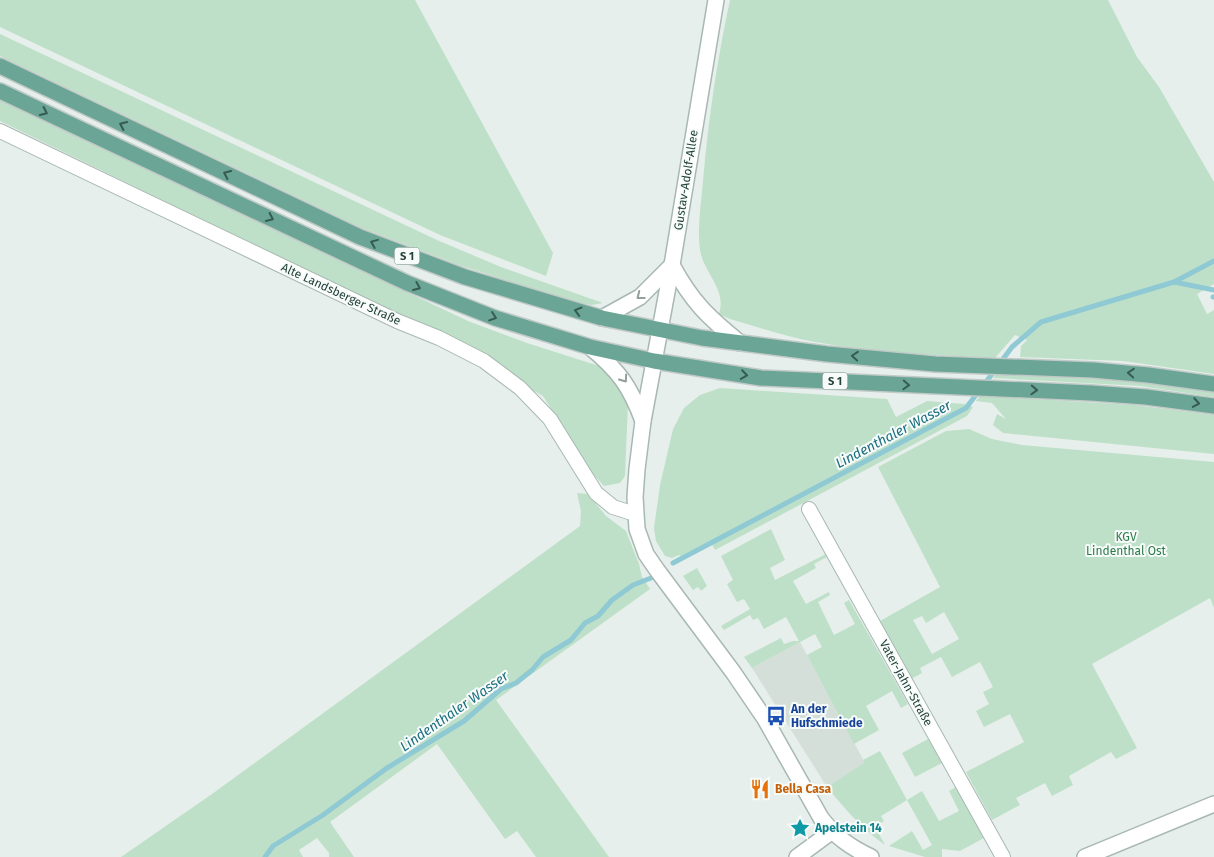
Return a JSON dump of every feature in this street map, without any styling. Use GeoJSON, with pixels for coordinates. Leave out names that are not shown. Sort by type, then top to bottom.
{"type":"FeatureCollection","features":[{"type":"Feature","properties":{"kind":"main road","name":"S 1"},"geometry":{"type":"LineString","coordinates":[[0,66],[360,237],[465,277],[602,318],[660,330],[827,354],[1139,374],[1214,384]]}},
{"type":"Feature","properties":{"kind":"main road","name":"S 1"},"geometry":{"type":"LineString","coordinates":[[0,91],[406,283],[495,318],[590,347],[654,361],[761,378],[1137,396],[1214,406]]}},
{"type":"Feature","properties":{"kind":"street","name":"Gustav-Adolf-Allee"},"geometry":{"type":"LineString","coordinates":[[654,361],[716,0]]}},
{"type":"Feature","properties":{"kind":"street","name":"Alte Landsberger Straße"},"geometry":{"type":"LineString","coordinates":[[0,131],[484,361],[520,388],[550,420],[596,492],[613,507],[636,514]]}},
{"type":"Feature","properties":{"kind":"street"},"geometry":{"type":"LineString","coordinates":[[602,318],[640,297],[672,265],[700,309],[740,342]]}},
{"type":"Feature","properties":{"kind":"street"},"geometry":{"type":"LineString","coordinates":[[590,347],[609,363],[626,382],[643,421]]}},
{"type":"Feature","properties":{"kind":"street"},"geometry":{"type":"LineString","coordinates":[[654,361],[643,421],[637,469],[636,514],[641,542],[659,572],[733,672],[765,719],[821,818],[831,832],[848,847],[871,857]]}},
{"type":"Feature","properties":{"kind":"street","name":"Vater-Jahn-Straße"},"geometry":{"type":"LineString","coordinates":[[810,509],[1003,857]]}},
{"type":"Feature","properties":{"kind":"street"},"geometry":{"type":"LineString","coordinates":[[1085,857],[1214,804]]}},
{"type":"Feature","properties":{"kind":"street"},"geometry":{"type":"LineString","coordinates":[[797,857],[831,832]]}},
{"type":"Feature","properties":{"kind":"shaded area"},"geometry":{"type":"Polygon","coordinates":[[[800,642],[865,763],[827,787],[752,668],[800,642]]]}},
{"type":"Feature","properties":{"kind":"green space"},"geometry":{"type":"Polygon","coordinates":[[[0,0],[415,0],[553,253],[546,276],[440,235],[0,27],[0,0]]]}},
{"type":"Feature","properties":{"kind":"green space"},"geometry":{"type":"Polygon","coordinates":[[[730,0],[1108,0],[1137,57],[1159,87],[1214,182],[1214,284],[1197,294],[1207,314],[1214,310],[1214,374],[1123,361],[1020,357],[1021,346],[1027,340],[1015,335],[995,358],[860,349],[793,337],[730,319],[719,314],[720,297],[718,289],[702,259],[699,225],[710,113],[730,0]]]}},
{"type":"Feature","properties":{"kind":"green space"},"geometry":{"type":"Polygon","coordinates":[[[0,34],[437,240],[501,267],[603,303],[592,305],[578,303],[462,266],[362,228],[0,56],[0,34]]]}},
{"type":"Feature","properties":{"kind":"green space"},"geometry":{"type":"Polygon","coordinates":[[[0,99],[468,321],[527,343],[596,365],[610,372],[628,403],[625,476],[620,483],[604,486],[590,471],[543,396],[395,313],[0,121],[0,99]]]}},
{"type":"Feature","properties":{"kind":"green space"},"geometry":{"type":"Polygon","coordinates":[[[996,374],[1051,375],[1133,381],[1214,393],[1214,397],[1140,386],[993,378],[996,374]]]}},
{"type":"Feature","properties":{"kind":"green space"},"geometry":{"type":"Polygon","coordinates":[[[720,388],[887,399],[896,417],[927,401],[964,404],[973,407],[967,416],[715,550],[710,541],[681,556],[672,558],[665,556],[656,541],[654,528],[660,485],[673,429],[684,408],[700,395],[720,388]]]}},
{"type":"Feature","properties":{"kind":"green space"},"geometry":{"type":"Polygon","coordinates":[[[980,396],[1134,405],[1214,415],[1214,454],[1003,433],[993,425],[997,414],[1006,419],[992,403],[976,401],[980,396]]]}},
{"type":"Feature","properties":{"kind":"green space","name":"KGV Lindenthal Ost"},"geometry":{"type":"Polygon","coordinates":[[[969,429],[992,439],[1022,445],[1214,462],[1214,608],[1210,598],[1092,664],[1137,748],[1116,759],[1111,752],[1069,776],[1073,785],[1052,796],[1045,783],[1016,798],[1020,805],[992,820],[966,772],[1024,742],[1010,714],[984,727],[976,711],[989,704],[983,692],[993,687],[980,662],[952,677],[941,657],[920,668],[922,673],[911,679],[880,621],[940,587],[878,467],[946,431],[969,429]],[[944,612],[926,623],[922,616],[913,620],[932,654],[959,639],[944,612]]]}},
{"type":"Feature","properties":{"kind":"green space"},"geometry":{"type":"Polygon","coordinates":[[[577,493],[588,494],[606,516],[626,531],[642,577],[650,589],[496,700],[609,857],[536,857],[517,831],[505,839],[437,744],[330,822],[354,857],[329,857],[329,853],[317,838],[299,850],[303,857],[121,857],[212,794],[580,526],[581,511],[577,493]]]}},
{"type":"Feature","properties":{"kind":"green space"},"geometry":{"type":"Polygon","coordinates":[[[771,529],[785,560],[770,568],[775,580],[826,554],[827,557],[814,564],[816,568],[793,581],[806,604],[829,592],[830,595],[818,602],[834,635],[855,624],[844,603],[849,600],[908,704],[901,708],[892,691],[866,706],[879,730],[854,744],[807,655],[822,647],[815,634],[752,668],[744,657],[781,638],[784,644],[799,641],[786,617],[764,629],[758,618],[753,620],[750,615],[724,630],[721,626],[750,609],[744,599],[737,602],[727,584],[733,580],[721,556],[771,529]]]}},
{"type":"Feature","properties":{"kind":"green space"},"geometry":{"type":"Polygon","coordinates":[[[697,568],[707,586],[701,591],[698,587],[693,590],[683,576],[697,568]]]}},
{"type":"Feature","properties":{"kind":"green space"},"geometry":{"type":"Polygon","coordinates":[[[928,739],[942,763],[915,777],[902,753],[928,739]]]}},
{"type":"Feature","properties":{"kind":"green space"},"geometry":{"type":"Polygon","coordinates":[[[880,751],[907,800],[881,816],[884,821],[875,827],[885,845],[847,811],[827,787],[864,763],[863,760],[880,751]]]}},
{"type":"Feature","properties":{"kind":"green space"},"geometry":{"type":"Polygon","coordinates":[[[956,787],[984,838],[960,851],[942,849],[942,857],[925,857],[889,846],[912,831],[923,850],[932,845],[907,800],[922,791],[939,821],[959,811],[949,791],[956,787]]]}},
{"type":"Feature","properties":{"kind":"waterway","name":"Lindenthaler Wasser"},"geometry":{"type":"LineString","coordinates":[[1000,363],[1012,347],[1041,322],[1174,282],[1214,261]]}},
{"type":"Feature","properties":{"kind":"waterway"},"geometry":{"type":"LineString","coordinates":[[1174,282],[1214,290]]}},
{"type":"Feature","properties":{"kind":"waterway","name":"Lindenthaler Wasser"},"geometry":{"type":"LineString","coordinates":[[673,563],[966,408],[995,370]]}},
{"type":"Feature","properties":{"kind":"waterway","name":"Lindenthaler Wasser"},"geometry":{"type":"LineString","coordinates":[[265,857],[273,846],[323,815],[387,768],[464,721],[501,689],[516,683],[532,670],[543,657],[571,640],[585,623],[598,616],[612,600],[633,585],[651,578]]}},
{"type":"Feature","properties":{"kind":"place","name":"An der Hufschmiede"},"geometry":{"type":"Point","coordinates":[776,716]}},
{"type":"Feature","properties":{"kind":"place","name":"Bella Casa"},"geometry":{"type":"Point","coordinates":[760,789]}},
{"type":"Feature","properties":{"kind":"place","name":"Apelstein 14"},"geometry":{"type":"Point","coordinates":[800,828]}}]}
